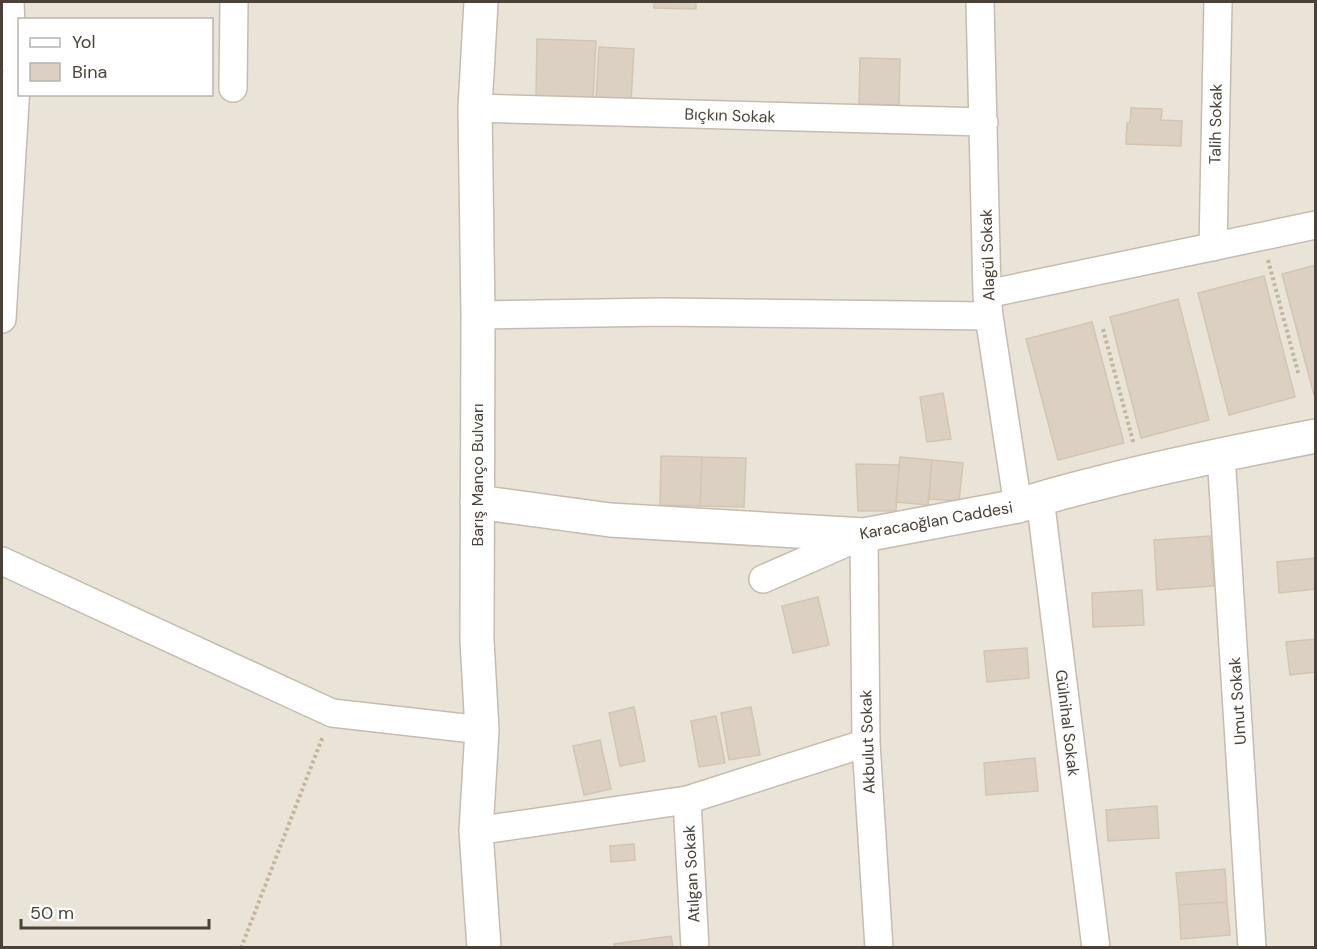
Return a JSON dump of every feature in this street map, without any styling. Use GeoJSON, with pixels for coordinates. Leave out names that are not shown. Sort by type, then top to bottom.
{"type":"FeatureCollection","features":[{"type":"Feature","properties":{"kind":"street"},"geometry":{"type":"LineString","coordinates":[[2,319],[17,69],[12,51],[10,2]]}},
{"type":"Feature","properties":{"kind":"street"},"geometry":{"type":"LineString","coordinates":[[233,88],[234,2]]}},
{"type":"Feature","properties":{"kind":"street","name":"Barış Manço Bulvarı"},"geometry":{"type":"LineString","coordinates":[[481,2],[476,108],[477,640],[482,730],[477,831],[484,948]]}},
{"type":"Feature","properties":{"kind":"street","name":"Alagül Sokak"},"geometry":{"type":"LineString","coordinates":[[980,2],[988,305],[1029,502]]}},
{"type":"Feature","properties":{"kind":"street","name":"Talih Sokak"},"geometry":{"type":"LineString","coordinates":[[1213,247],[1218,2]]}},
{"type":"Feature","properties":{"kind":"street","name":"Bıçkın Sokak"},"geometry":{"type":"LineString","coordinates":[[476,108],[984,122]]}},
{"type":"Feature","properties":{"kind":"street"},"geometry":{"type":"LineString","coordinates":[[478,315],[988,305],[1213,247],[1316,225]]}},
{"type":"Feature","properties":{"kind":"street","name":"Karacaoğlan Caddesi"},"geometry":{"type":"LineString","coordinates":[[477,502],[610,520],[864,535],[1029,502],[1140,472],[1316,436]]}},
{"type":"Feature","properties":{"kind":"street","name":"Umut Sokak"},"geometry":{"type":"LineString","coordinates":[[1221,454],[1252,948]]}},
{"type":"Feature","properties":{"kind":"street","name":"Gülnihal Sokak"},"geometry":{"type":"LineString","coordinates":[[1029,502],[1096,948]]}},
{"type":"Feature","properties":{"kind":"street"},"geometry":{"type":"LineString","coordinates":[[763,579],[864,535]]}},
{"type":"Feature","properties":{"kind":"street","name":"Akbulut Sokak"},"geometry":{"type":"LineString","coordinates":[[864,535],[866,743],[879,948]]}},
{"type":"Feature","properties":{"kind":"street"},"geometry":{"type":"LineString","coordinates":[[2,561],[333,713],[482,730]]}},
{"type":"Feature","properties":{"kind":"street"},"geometry":{"type":"LineString","coordinates":[[477,831],[687,800],[866,743]]}},
{"type":"Feature","properties":{"kind":"street","name":"Atılgan Sokak"},"geometry":{"type":"LineString","coordinates":[[687,800],[695,948]]}},
{"type":"Feature","properties":{"kind":"path"},"geometry":{"type":"LineString","coordinates":[[1262,236],[1299,376]]}},
{"type":"Feature","properties":{"kind":"path"},"geometry":{"type":"LineString","coordinates":[[1103,328],[1140,472]]}},
{"type":"Feature","properties":{"kind":"path"},"geometry":{"type":"LineString","coordinates":[[241,948],[333,713]]}},
{"type":"Feature","properties":{"kind":"shaded area"},"geometry":{"type":"Polygon","coordinates":[[[2,2],[1315,2],[1315,947],[2,948],[2,2]]]}},
{"type":"Feature","properties":{"kind":"building"},"geometry":{"type":"Polygon","coordinates":[[[654,2],[696,2],[696,9],[654,8],[654,2]]]}},
{"type":"Feature","properties":{"kind":"building"},"geometry":{"type":"Polygon","coordinates":[[[537,39],[596,41],[593,99],[536,97],[537,39]]]}},
{"type":"Feature","properties":{"kind":"building"},"geometry":{"type":"Polygon","coordinates":[[[599,47],[634,49],[631,101],[596,99],[599,47]]]}},
{"type":"Feature","properties":{"kind":"building"},"geometry":{"type":"Polygon","coordinates":[[[860,58],[900,59],[899,105],[859,104],[860,58]]]}},
{"type":"Feature","properties":{"kind":"building"},"geometry":{"type":"Polygon","coordinates":[[[1131,108],[1162,109],[1161,120],[1182,121],[1181,146],[1126,144],[1127,123],[1130,123],[1131,108]]]}},
{"type":"Feature","properties":{"kind":"building"},"geometry":{"type":"Polygon","coordinates":[[[1316,265],[1316,394],[1314,395],[1282,274],[1316,265]]]}},
{"type":"Feature","properties":{"kind":"building"},"geometry":{"type":"Polygon","coordinates":[[[1264,276],[1295,397],[1229,415],[1198,293],[1264,276]]]}},
{"type":"Feature","properties":{"kind":"building"},"geometry":{"type":"Polygon","coordinates":[[[1178,299],[1209,420],[1141,438],[1110,317],[1178,299]]]}},
{"type":"Feature","properties":{"kind":"building"},"geometry":{"type":"Polygon","coordinates":[[[1092,322],[1124,443],[1058,460],[1026,339],[1092,322]]]}},
{"type":"Feature","properties":{"kind":"building"},"geometry":{"type":"Polygon","coordinates":[[[943,393],[951,439],[927,442],[920,397],[943,393]]]}},
{"type":"Feature","properties":{"kind":"building"},"geometry":{"type":"Polygon","coordinates":[[[661,456],[702,457],[700,506],[660,505],[661,456]]]}},
{"type":"Feature","properties":{"kind":"building"},"geometry":{"type":"Polygon","coordinates":[[[702,457],[746,458],[744,507],[700,506],[702,457]]]}},
{"type":"Feature","properties":{"kind":"building"},"geometry":{"type":"Polygon","coordinates":[[[900,457],[932,460],[928,505],[896,502],[900,457]]]}},
{"type":"Feature","properties":{"kind":"building"},"geometry":{"type":"Polygon","coordinates":[[[932,460],[963,463],[959,501],[929,499],[932,460]]]}},
{"type":"Feature","properties":{"kind":"building"},"geometry":{"type":"Polygon","coordinates":[[[856,464],[899,465],[896,511],[858,511],[856,464]]]}},
{"type":"Feature","properties":{"kind":"building"},"geometry":{"type":"Polygon","coordinates":[[[1210,536],[1214,586],[1157,590],[1154,540],[1210,536]]]}},
{"type":"Feature","properties":{"kind":"building"},"geometry":{"type":"Polygon","coordinates":[[[1316,558],[1316,589],[1279,593],[1277,562],[1316,558]]]}},
{"type":"Feature","properties":{"kind":"building"},"geometry":{"type":"Polygon","coordinates":[[[1142,590],[1144,625],[1093,627],[1092,593],[1142,590]]]}},
{"type":"Feature","properties":{"kind":"building"},"geometry":{"type":"Polygon","coordinates":[[[818,597],[829,645],[793,653],[782,606],[818,597]]]}},
{"type":"Feature","properties":{"kind":"building"},"geometry":{"type":"Polygon","coordinates":[[[1316,639],[1316,672],[1290,675],[1286,642],[1316,639]]]}},
{"type":"Feature","properties":{"kind":"building"},"geometry":{"type":"Polygon","coordinates":[[[1027,648],[1029,678],[987,682],[984,651],[1027,648]]]}},
{"type":"Feature","properties":{"kind":"building"},"geometry":{"type":"Polygon","coordinates":[[[634,707],[645,761],[620,766],[609,713],[634,707]]]}},
{"type":"Feature","properties":{"kind":"building"},"geometry":{"type":"Polygon","coordinates":[[[751,707],[760,755],[729,760],[721,713],[751,707]]]}},
{"type":"Feature","properties":{"kind":"building"},"geometry":{"type":"Polygon","coordinates":[[[716,716],[725,763],[699,767],[691,721],[716,716]]]}},
{"type":"Feature","properties":{"kind":"building"},"geometry":{"type":"Polygon","coordinates":[[[600,740],[611,789],[584,795],[573,746],[600,740]]]}},
{"type":"Feature","properties":{"kind":"building"},"geometry":{"type":"Polygon","coordinates":[[[1035,758],[1038,791],[986,795],[984,763],[1035,758]]]}},
{"type":"Feature","properties":{"kind":"building"},"geometry":{"type":"Polygon","coordinates":[[[1157,806],[1159,838],[1108,841],[1106,810],[1157,806]]]}},
{"type":"Feature","properties":{"kind":"building"},"geometry":{"type":"Polygon","coordinates":[[[634,844],[635,860],[611,862],[610,846],[634,844]]]}},
{"type":"Feature","properties":{"kind":"building"},"geometry":{"type":"Polygon","coordinates":[[[1225,869],[1227,902],[1179,905],[1176,873],[1225,869]]]}},
{"type":"Feature","properties":{"kind":"building"},"geometry":{"type":"Polygon","coordinates":[[[1227,902],[1230,935],[1181,939],[1179,905],[1227,902]]]}},
{"type":"Feature","properties":{"kind":"building"},"geometry":{"type":"Polygon","coordinates":[[[671,936],[673,948],[615,948],[614,944],[671,936]]]}}]}
